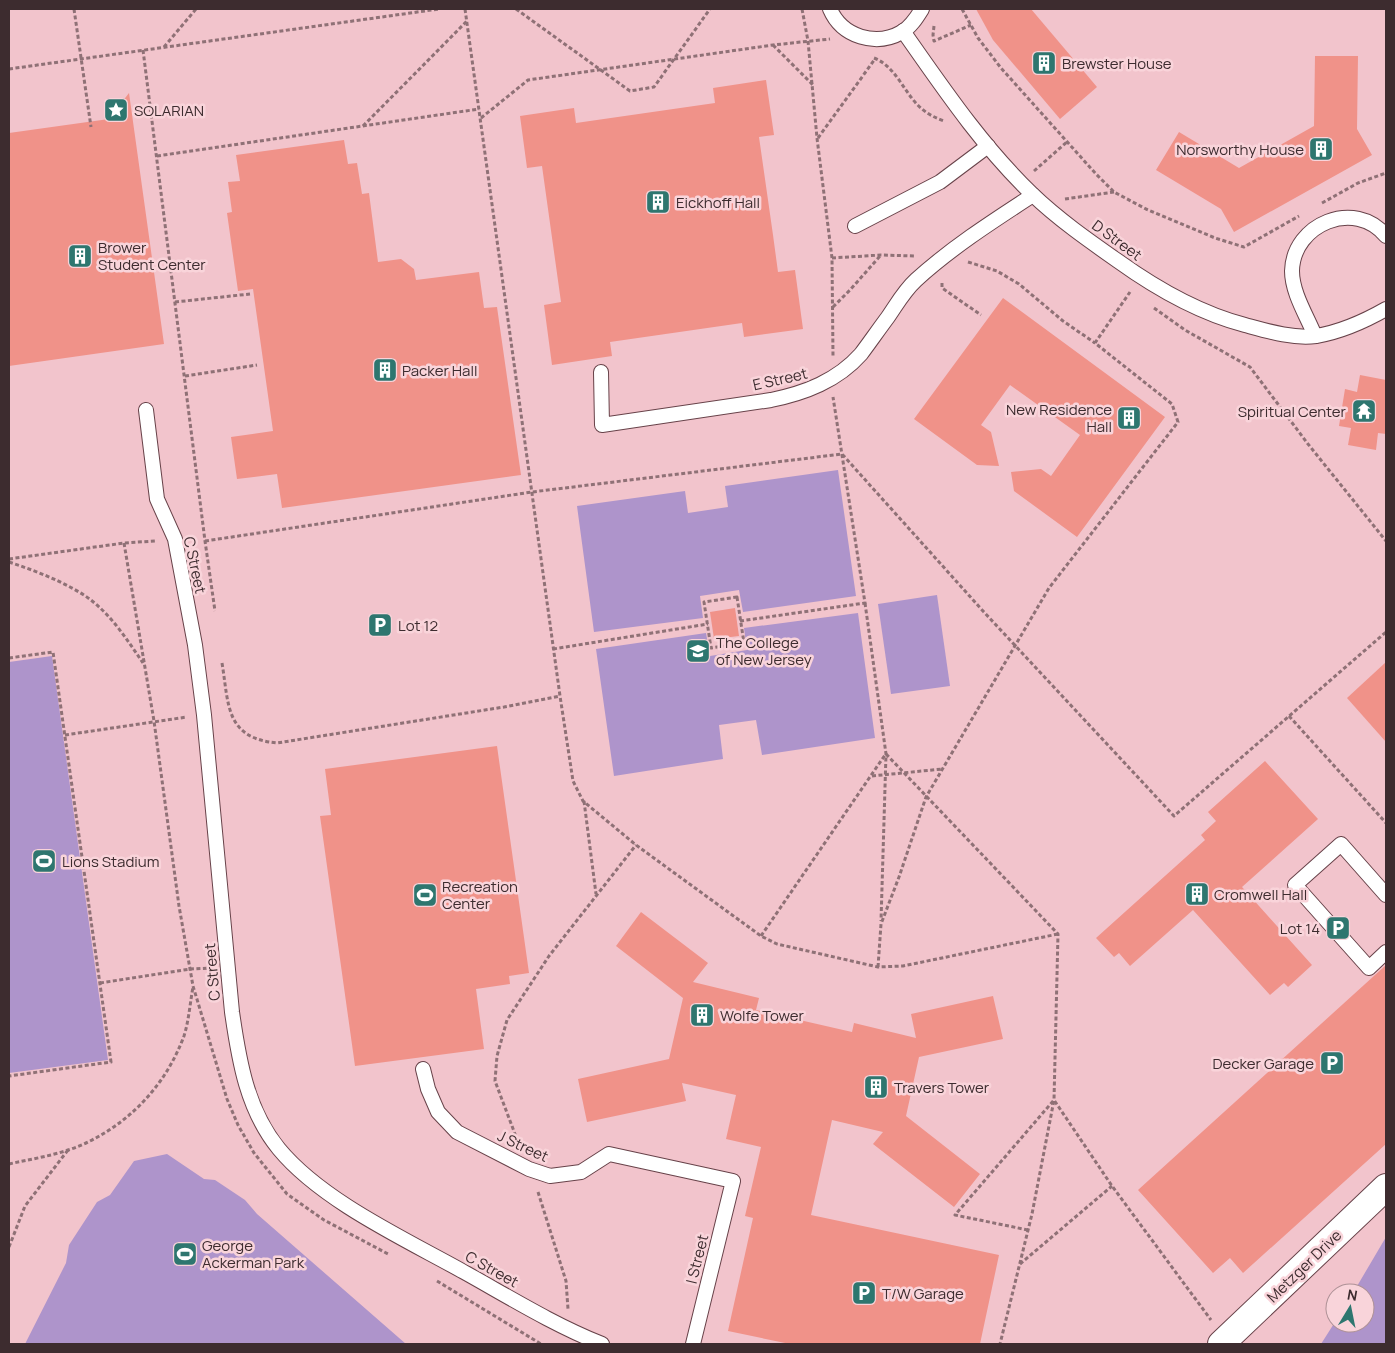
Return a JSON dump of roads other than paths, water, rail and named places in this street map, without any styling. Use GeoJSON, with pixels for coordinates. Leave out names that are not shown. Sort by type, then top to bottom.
{"type":"FeatureCollection","features":[{"type":"Feature","properties":{"kind":"street","name":"Metzger Drive"},"geometry":{"type":"LineString","coordinates":[[1218,1334],[1386,1187]]}},
{"type":"Feature","properties":{"kind":"lane"},"geometry":{"type":"LineString","coordinates":[[830,9],[844,28],[858,36],[873,39],[889,38],[904,32],[915,21],[922,9]]}},
{"type":"Feature","properties":{"kind":"lane","name":"D Street"},"geometry":{"type":"LineString","coordinates":[[904,32],[970,124],[1033,195],[1077,232],[1140,277],[1171,296],[1232,322],[1289,335],[1315,336],[1359,322],[1386,309]]}},
{"type":"Feature","properties":{"kind":"lane"},"geometry":{"type":"LineString","coordinates":[[855,226],[940,182],[988,146]]}},
{"type":"Feature","properties":{"kind":"lane","name":"E Street"},"geometry":{"type":"LineString","coordinates":[[601,372],[602,424],[771,400],[793,396],[815,388],[847,367],[860,354],[904,292],[915,281],[942,258],[1033,195]]}},
{"type":"Feature","properties":{"kind":"lane"},"geometry":{"type":"LineString","coordinates":[[1315,336],[1295,289],[1292,272],[1295,255],[1303,239],[1315,227],[1330,220],[1348,217],[1366,220],[1382,230],[1386,236]]}},
{"type":"Feature","properties":{"kind":"lane","name":"C Street"},"geometry":{"type":"LineString","coordinates":[[146,410],[158,499],[175,540],[195,645],[204,715],[238,1057],[246,1088],[258,1116],[278,1148],[300,1172],[369,1219],[567,1329],[602,1344]]}},
{"type":"Feature","properties":{"kind":"lane"},"geometry":{"type":"LineString","coordinates":[[1386,894],[1341,844],[1295,885],[1369,968],[1386,952]]}},
{"type":"Feature","properties":{"kind":"lane","name":"J Street"},"geometry":{"type":"LineString","coordinates":[[423,1069],[428,1089],[438,1112],[457,1132],[529,1169],[550,1176],[581,1172],[608,1154],[734,1181]]}},
{"type":"Feature","properties":{"kind":"lane","name":"I Street"},"geometry":{"type":"LineString","coordinates":[[693,1344],[734,1181]]}},
{"type":"Feature","properties":{"kind":"place","name":"Brewster House"},"geometry":{"type":"Point","coordinates":[1044,63]}},
{"type":"Feature","properties":{"kind":"place","name":"SOLARIAN"},"geometry":{"type":"Point","coordinates":[116,110]}},
{"type":"Feature","properties":{"kind":"place","name":"Norsworthy House"},"geometry":{"type":"Point","coordinates":[1321,149]}},
{"type":"Feature","properties":{"kind":"place","name":"Eickhoff Hall"},"geometry":{"type":"Point","coordinates":[658,202]}},
{"type":"Feature","properties":{"kind":"place","name":"Brower Student Center"},"geometry":{"type":"Point","coordinates":[80,256]}},
{"type":"Feature","properties":{"kind":"place","name":"Packer Hall"},"geometry":{"type":"Point","coordinates":[385,370]}},
{"type":"Feature","properties":{"kind":"place","name":"Spiritual Center"},"geometry":{"type":"Point","coordinates":[1364,411]}},
{"type":"Feature","properties":{"kind":"place","name":"New Residence Hall"},"geometry":{"type":"Point","coordinates":[1129,418]}},
{"type":"Feature","properties":{"kind":"place","name":"Lot 12"},"geometry":{"type":"Point","coordinates":[380,625]}},
{"type":"Feature","properties":{"kind":"place","name":"The College of New Jersey"},"geometry":{"type":"Point","coordinates":[698,651]}},
{"type":"Feature","properties":{"kind":"place","name":"Lions Stadium"},"geometry":{"type":"Point","coordinates":[44,861]}},
{"type":"Feature","properties":{"kind":"place","name":"Cromwell Hall"},"geometry":{"type":"Point","coordinates":[1197,894]}},
{"type":"Feature","properties":{"kind":"place","name":"Recreation Center"},"geometry":{"type":"Point","coordinates":[425,895]}},
{"type":"Feature","properties":{"kind":"place","name":"Lot 14"},"geometry":{"type":"Point","coordinates":[1338,928]}},
{"type":"Feature","properties":{"kind":"place","name":"Wolfe Tower"},"geometry":{"type":"Point","coordinates":[702,1015]}},
{"type":"Feature","properties":{"kind":"place","name":"Decker Garage"},"geometry":{"type":"Point","coordinates":[1332,1063]}},
{"type":"Feature","properties":{"kind":"place","name":"Travers Tower"},"geometry":{"type":"Point","coordinates":[876,1087]}},
{"type":"Feature","properties":{"kind":"place","name":"George Ackerman Park"},"geometry":{"type":"Point","coordinates":[185,1254]}},
{"type":"Feature","properties":{"kind":"place","name":"T/W Garage"},"geometry":{"type":"Point","coordinates":[864,1293]}}]}
